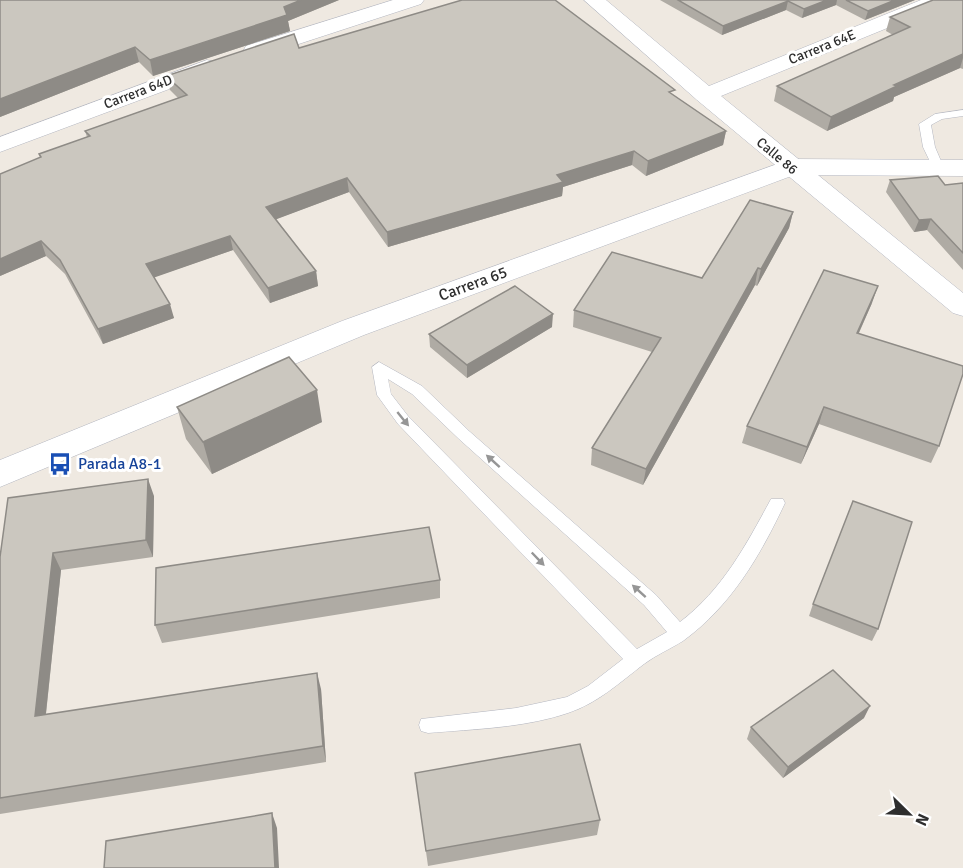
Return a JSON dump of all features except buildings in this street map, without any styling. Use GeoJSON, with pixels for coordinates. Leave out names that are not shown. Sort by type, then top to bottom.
{"type":"FeatureCollection","features":[{"type":"Feature","properties":{"kind":"street","name":"Carrera 64D"},"geometry":{"type":"LineString","coordinates":[[0,145],[232,58],[414,0]]}},
{"type":"Feature","properties":{"kind":"street","name":"Calle 86"},"geometry":{"type":"LineString","coordinates":[[594,0],[790,167],[963,307]]}},
{"type":"Feature","properties":{"kind":"street","name":"Carrera 64E"},"geometry":{"type":"LineString","coordinates":[[705,94],[939,0]]}},
{"type":"Feature","properties":{"kind":"street","name":"Carrera 65"},"geometry":{"type":"LineString","coordinates":[[0,474],[353,328],[790,167],[963,168]]}},
{"type":"Feature","properties":{"kind":"lane"},"geometry":{"type":"LineString","coordinates":[[938,168],[929,147],[925,124],[939,116],[963,113]]}},
{"type":"Feature","properties":{"kind":"lane"},"geometry":{"type":"LineString","coordinates":[[635,659],[403,420],[384,394],[379,367],[417,390],[464,435],[650,600],[679,633]]}},
{"type":"Feature","properties":{"kind":"lane"},"geometry":{"type":"LineString","coordinates":[[428,724],[537,713],[568,705],[595,693],[617,677],[635,659],[679,633],[721,597],[739,576],[759,543],[777,503]]}},
{"type":"Feature","properties":{"kind":"place","name":"Parada A8-1"},"geometry":{"type":"Point","coordinates":[60,464]}}]}
